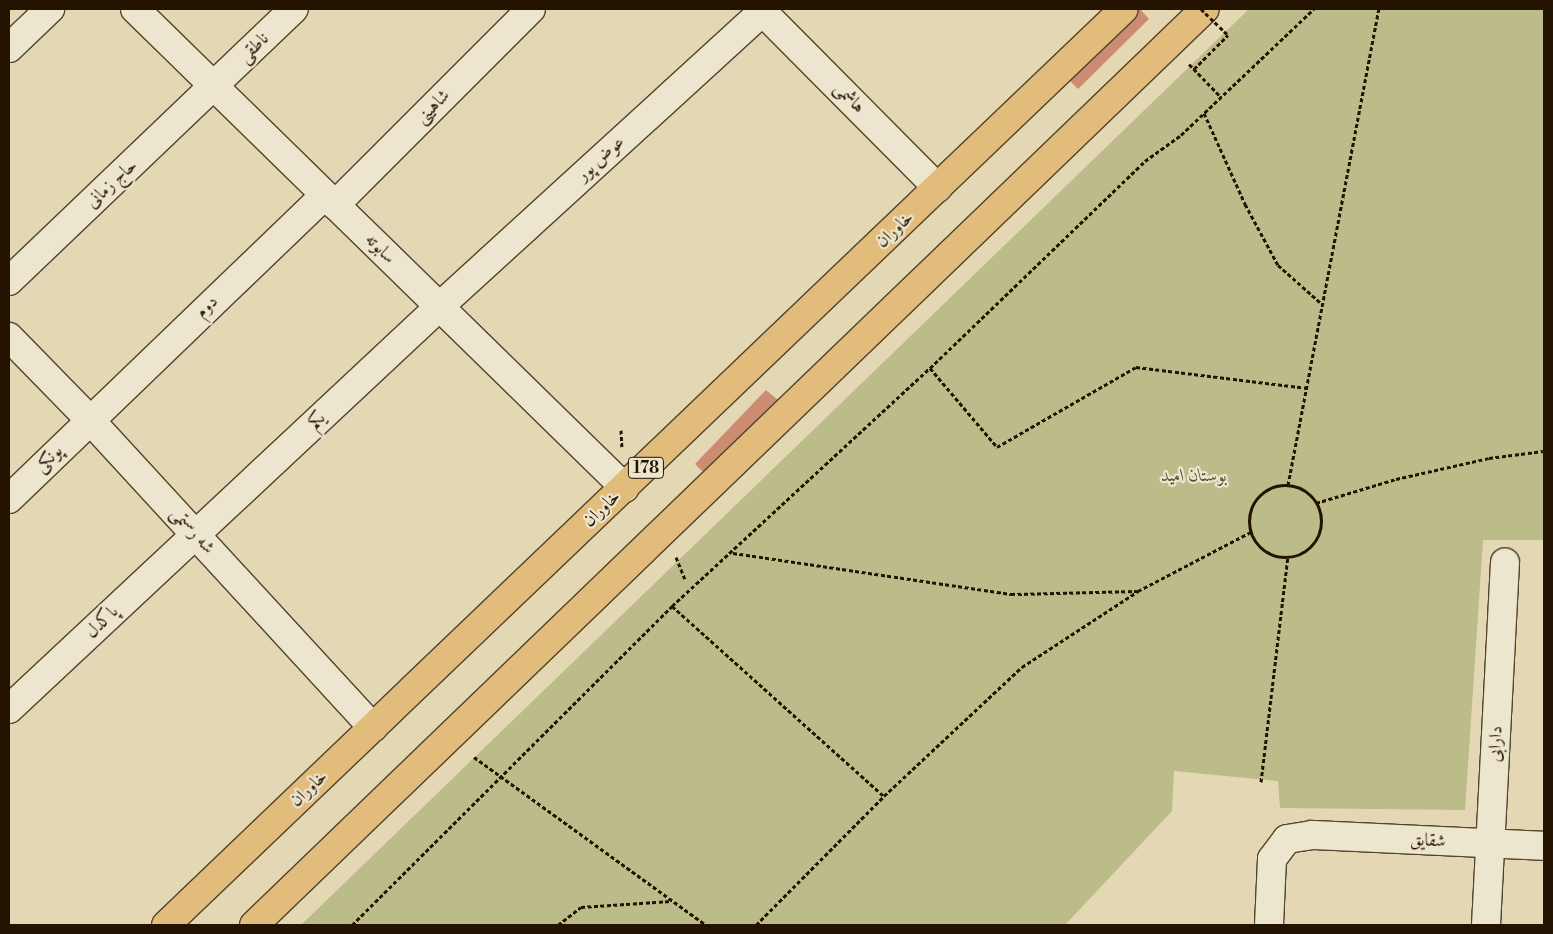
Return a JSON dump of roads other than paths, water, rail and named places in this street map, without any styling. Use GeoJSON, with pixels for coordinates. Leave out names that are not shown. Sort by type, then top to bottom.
{"type":"FeatureCollection","features":[{"type":"Feature","properties":{"kind":"main road","name":"خاوران"},"geometry":{"type":"LineString","coordinates":[[166,925],[1124,9]]}},
{"type":"Feature","properties":{"kind":"main road"},"geometry":{"type":"LineString","coordinates":[[254,925],[1205,9]]}},
{"type":"Feature","properties":{"kind":"street"},"geometry":{"type":"LineString","coordinates":[[9,48],[50,9]]}},
{"type":"Feature","properties":{"kind":"street","name":"سابوته"},"geometry":{"type":"LineString","coordinates":[[136,9],[625,488]]}},
{"type":"Feature","properties":{"kind":"street","name":"ناطقی"},"geometry":{"type":"LineString","coordinates":[[214,86],[294,9]]}},
{"type":"Feature","properties":{"kind":"street","name":"شاهینی"},"geometry":{"type":"LineString","coordinates":[[330,200],[532,9]]}},
{"type":"Feature","properties":{"kind":"street","name":"هاشمی"},"geometry":{"type":"LineString","coordinates":[[763,10],[938,188]]}},
{"type":"Feature","properties":{"kind":"street","name":"عوض پور"},"geometry":{"type":"LineString","coordinates":[[439,307],[763,10]]}},
{"type":"Feature","properties":{"kind":"street","name":"حاج زمانی"},"geometry":{"type":"LineString","coordinates":[[9,281],[214,86]]}},
{"type":"Feature","properties":{"kind":"street","name":"دوم"},"geometry":{"type":"LineString","coordinates":[[90,420],[330,200]]}},
{"type":"Feature","properties":{"kind":"street","name":"یکم"},"geometry":{"type":"LineString","coordinates":[[195,534],[439,307]]}},
{"type":"Feature","properties":{"kind":"street","name":"شه رستمی"},"geometry":{"type":"LineString","coordinates":[[9,336],[90,420],[373,728]]}},
{"type":"Feature","properties":{"kind":"street","name":"پونکی"},"geometry":{"type":"LineString","coordinates":[[9,499],[90,420]]}},
{"type":"Feature","properties":{"kind":"street","name":"پاکدل"},"geometry":{"type":"LineString","coordinates":[[9,709],[195,534]]}},
{"type":"Feature","properties":{"kind":"street","name":"دارابی"},"geometry":{"type":"LineString","coordinates":[[1486,925],[1505,562]]}},
{"type":"Feature","properties":{"kind":"street","name":"شقایق"},"geometry":{"type":"LineString","coordinates":[[1269,925],[1272,859],[1287,839],[1312,834],[1544,846]]}},
{"type":"Feature","properties":{"kind":"park label","name":"بوستان امید"},"geometry":{"type":"Point","coordinates":[1194,476]}}]}
